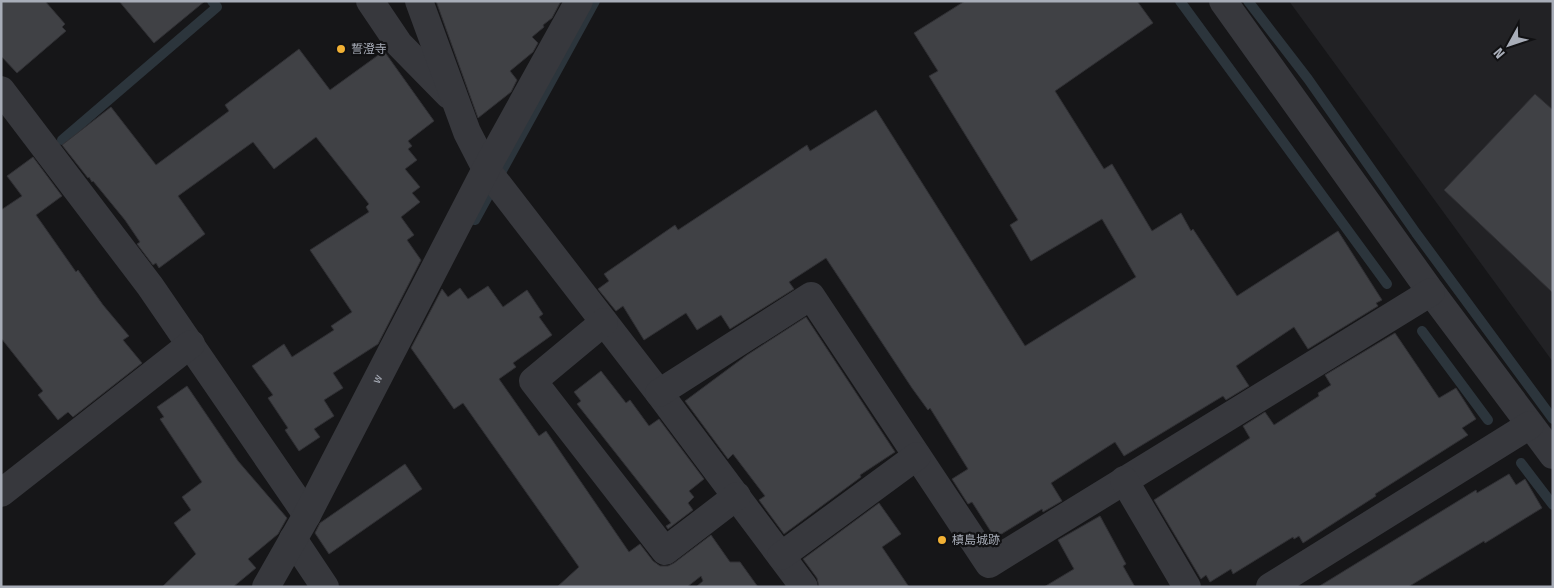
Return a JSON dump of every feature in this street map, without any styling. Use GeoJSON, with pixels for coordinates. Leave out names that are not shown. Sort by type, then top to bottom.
{"type":"FeatureCollection","features":[{"type":"Feature","properties":{"kind":"street"},"geometry":{"type":"LineString","coordinates":[[370,1],[399,44],[457,103]]}},
{"type":"Feature","properties":{"kind":"street"},"geometry":{"type":"LineString","coordinates":[[419,1],[468,132],[486,169],[660,393],[804,587]]}},
{"type":"Feature","properties":{"kind":"street","name":"w"},"geometry":{"type":"LineString","coordinates":[[266,587],[307,515],[486,169],[579,1]]}},
{"type":"Feature","properties":{"kind":"street"},"geometry":{"type":"LineString","coordinates":[[1223,1],[1431,292],[1553,455]]}},
{"type":"Feature","properties":{"kind":"street"},"geometry":{"type":"LineString","coordinates":[[1,90],[150,286],[307,515]]}},
{"type":"Feature","properties":{"kind":"street"},"geometry":{"type":"LineString","coordinates":[[660,393],[811,296],[989,564],[1431,292]]}},
{"type":"Feature","properties":{"kind":"street"},"geometry":{"type":"LineString","coordinates":[[604,322],[533,381],[666,551],[737,496]]}},
{"type":"Feature","properties":{"kind":"street"},"geometry":{"type":"LineString","coordinates":[[1,493],[191,344]]}},
{"type":"Feature","properties":{"kind":"street"},"geometry":{"type":"LineString","coordinates":[[1270,587],[1530,425]]}},
{"type":"Feature","properties":{"kind":"street"},"geometry":{"type":"LineString","coordinates":[[781,556],[917,456]]}},
{"type":"Feature","properties":{"kind":"street"},"geometry":{"type":"LineString","coordinates":[[1124,480],[1187,587]]}},
{"type":"Feature","properties":{"kind":"street"},"geometry":{"type":"LineString","coordinates":[[293,539],[325,587]]}},
{"type":"Feature","properties":{"kind":"shaded area"},"geometry":{"type":"Polygon","coordinates":[[[1289,1],[1553,1],[1553,362],[1289,1]]]}},
{"type":"Feature","properties":{"kind":"building"},"geometry":{"type":"Polygon","coordinates":[[[1,1],[45,1],[65,24],[62,27],[66,31],[17,73],[1,56],[1,1]]]}},
{"type":"Feature","properties":{"kind":"building"},"geometry":{"type":"Polygon","coordinates":[[[119,1],[205,1],[154,43],[119,1]]]}},
{"type":"Feature","properties":{"kind":"building"},"geometry":{"type":"Polygon","coordinates":[[[436,1],[561,1],[552,18],[532,37],[538,43],[533,52],[510,71],[517,80],[511,92],[478,118],[436,1]]]}},
{"type":"Feature","properties":{"kind":"building"},"geometry":{"type":"Polygon","coordinates":[[[965,1],[1137,1],[1153,23],[1055,91],[1104,169],[1112,164],[1152,231],[1181,213],[1191,231],[1193,229],[1237,296],[1338,231],[1382,300],[1376,303],[1378,306],[1308,349],[1294,327],[1236,366],[1249,386],[1226,400],[1223,396],[1124,456],[1115,442],[1051,483],[1062,501],[1043,512],[1042,509],[995,538],[972,502],[968,504],[952,479],[968,469],[930,408],[928,410],[912,388],[826,258],[789,282],[794,289],[730,329],[721,315],[697,330],[686,313],[644,340],[623,306],[616,311],[598,289],[609,281],[604,274],[675,225],[678,230],[807,145],[810,151],[876,110],[1025,346],[1136,277],[1102,219],[1031,261],[1010,225],[1018,220],[929,76],[938,71],[914,33],[965,1]]]}},
{"type":"Feature","properties":{"kind":"building"},"geometry":{"type":"Polygon","coordinates":[[[299,49],[330,90],[384,51],[434,121],[408,141],[412,146],[408,149],[417,160],[405,169],[420,187],[412,193],[420,202],[401,217],[414,235],[407,240],[421,260],[378,344],[333,373],[343,388],[324,400],[334,416],[314,429],[320,437],[299,451],[285,430],[288,428],[268,398],[273,395],[252,366],[284,344],[292,357],[334,330],[331,326],[352,312],[310,250],[369,212],[366,207],[369,204],[316,137],[274,169],[253,142],[178,196],[205,234],[159,268],[156,263],[153,265],[137,244],[140,242],[125,220],[62,145],[111,107],[156,165],[229,111],[225,105],[299,49]]]}},
{"type":"Feature","properties":{"kind":"building"},"geometry":{"type":"Polygon","coordinates":[[[1535,94],[1553,110],[1553,293],[1444,190],[1535,94]]]}},
{"type":"Feature","properties":{"kind":"building"},"geometry":{"type":"Polygon","coordinates":[[[33,157],[62,196],[36,215],[76,272],[78,270],[103,305],[129,336],[123,340],[142,363],[73,417],[68,412],[58,420],[38,395],[43,391],[1,338],[1,210],[22,196],[7,176],[33,157]]]}},
{"type":"Feature","properties":{"kind":"building"},"geometry":{"type":"Polygon","coordinates":[[[488,286],[503,307],[527,290],[543,314],[539,317],[552,335],[513,363],[516,367],[499,379],[539,436],[546,431],[629,552],[640,544],[653,561],[660,566],[668,566],[711,535],[730,562],[740,562],[758,587],[696,587],[703,581],[701,576],[687,587],[557,587],[579,567],[463,403],[454,409],[411,348],[442,289],[448,297],[460,288],[468,299],[488,286]]]}},
{"type":"Feature","properties":{"kind":"building"},"geometry":{"type":"Polygon","coordinates":[[[806,317],[895,452],[860,475],[861,477],[784,534],[759,500],[765,496],[733,454],[728,459],[685,401],[747,355],[806,317]]]}},
{"type":"Feature","properties":{"kind":"building"},"geometry":{"type":"Polygon","coordinates":[[[1395,333],[1439,398],[1456,388],[1476,419],[1462,428],[1468,435],[1375,494],[1376,496],[1303,543],[1299,536],[1294,539],[1293,537],[1233,574],[1231,569],[1210,582],[1206,575],[1201,579],[1154,500],[1250,438],[1243,426],[1265,412],[1274,425],[1319,396],[1318,393],[1331,385],[1325,375],[1395,333]]]}},
{"type":"Feature","properties":{"kind":"building"},"geometry":{"type":"Polygon","coordinates":[[[601,371],[626,403],[630,400],[649,426],[659,419],[704,479],[689,491],[694,497],[688,503],[693,510],[668,529],[666,526],[671,523],[577,404],[581,401],[574,392],[601,371]]]}},
{"type":"Feature","properties":{"kind":"building"},"geometry":{"type":"Polygon","coordinates":[[[187,386],[238,461],[287,518],[278,534],[248,559],[256,568],[233,587],[162,587],[196,554],[174,523],[191,510],[182,497],[202,482],[160,419],[164,417],[157,407],[187,386]]]}},
{"type":"Feature","properties":{"kind":"building"},"geometry":{"type":"Polygon","coordinates":[[[405,464],[422,489],[329,554],[315,533],[320,523],[405,464]]]}},
{"type":"Feature","properties":{"kind":"building"},"geometry":{"type":"Polygon","coordinates":[[[1509,474],[1516,485],[1525,479],[1542,508],[1408,587],[1318,587],[1476,490],[1477,493],[1509,474]]]}},
{"type":"Feature","properties":{"kind":"building"},"geometry":{"type":"Polygon","coordinates":[[[879,503],[901,534],[882,547],[909,587],[819,587],[817,578],[803,559],[879,503]]]}},
{"type":"Feature","properties":{"kind":"building"},"geometry":{"type":"Polygon","coordinates":[[[1100,516],[1126,564],[1123,566],[1135,587],[1044,587],[1074,569],[1058,540],[1100,516]]]}},
{"type":"Feature","properties":{"kind":"waterway"},"geometry":{"type":"LineString","coordinates":[[62,140],[217,7],[212,1]]}},
{"type":"Feature","properties":{"kind":"waterway"},"geometry":{"type":"LineString","coordinates":[[475,220],[595,1]]}},
{"type":"Feature","properties":{"kind":"waterway"},"geometry":{"type":"LineString","coordinates":[[1180,1],[1387,284]]}},
{"type":"Feature","properties":{"kind":"waterway"},"geometry":{"type":"LineString","coordinates":[[1248,1],[1308,79],[1416,233],[1553,419]]}},
{"type":"Feature","properties":{"kind":"waterway"},"geometry":{"type":"LineString","coordinates":[[1422,331],[1488,420]]}},
{"type":"Feature","properties":{"kind":"waterway"},"geometry":{"type":"LineString","coordinates":[[1521,463],[1553,505]]}},
{"type":"Feature","properties":{"kind":"place","name":"誓澄寺"},"geometry":{"type":"Point","coordinates":[341,49]}},
{"type":"Feature","properties":{"kind":"place","name":"槙島城跡"},"geometry":{"type":"Point","coordinates":[942,540]}}]}
